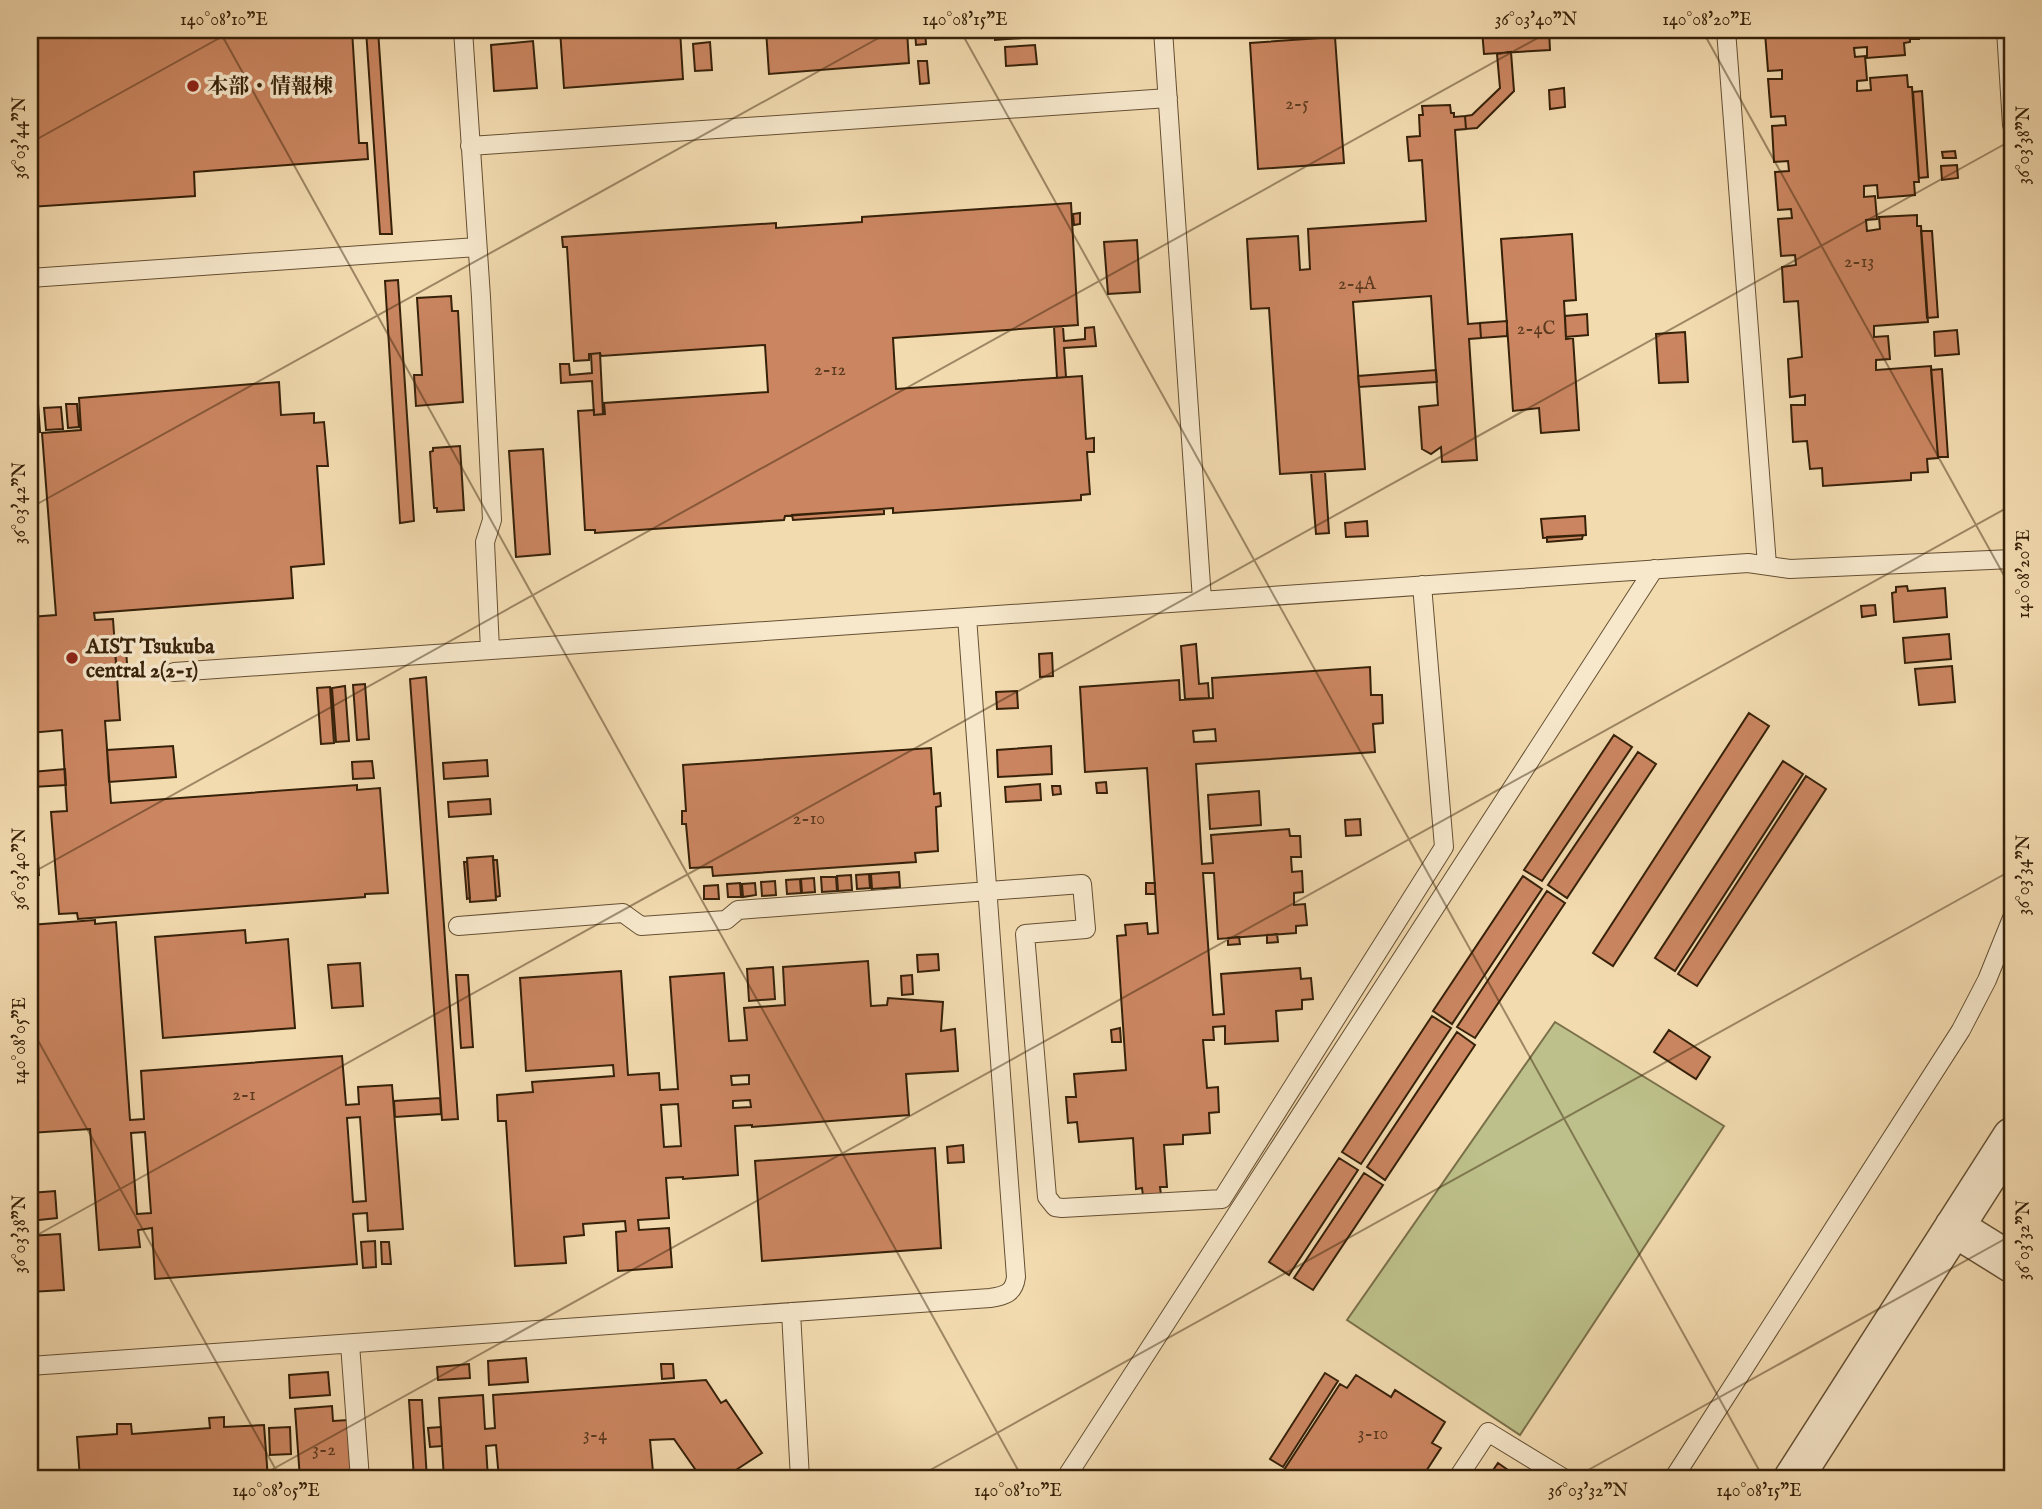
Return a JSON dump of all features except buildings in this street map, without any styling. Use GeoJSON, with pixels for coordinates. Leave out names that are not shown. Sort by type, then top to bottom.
{"type":"FeatureCollection","features":[{"type":"Feature","properties":{"kind":"street"},"geometry":{"type":"LineString","coordinates":[[1793,1479],[2012,1137]]}},
{"type":"Feature","properties":{"kind":"street"},"geometry":{"type":"LineString","coordinates":[[1954,1227],[2012,1263]]}},
{"type":"Feature","properties":{"kind":"lane"},"geometry":{"type":"LineString","coordinates":[[463,30],[492,520],[485,542],[490,650]]}},
{"type":"Feature","properties":{"kind":"lane"},"geometry":{"type":"LineString","coordinates":[[1163,30],[1202,600]]}},
{"type":"Feature","properties":{"kind":"lane"},"geometry":{"type":"LineString","coordinates":[[1726,30],[1767,565]]}},
{"type":"Feature","properties":{"kind":"lane"},"geometry":{"type":"LineString","coordinates":[[2006,30],[2012,125]]}},
{"type":"Feature","properties":{"kind":"lane"},"geometry":{"type":"LineString","coordinates":[[470,146],[1168,98]]}},
{"type":"Feature","properties":{"kind":"lane"},"geometry":{"type":"LineString","coordinates":[[30,278],[477,247]]}},
{"type":"Feature","properties":{"kind":"lane"},"geometry":{"type":"LineString","coordinates":[[174,672],[1748,563],[1790,569],[2012,559]]}},
{"type":"Feature","properties":{"kind":"lane"},"geometry":{"type":"LineString","coordinates":[[1065,1479],[1654,569]]}},
{"type":"Feature","properties":{"kind":"lane"},"geometry":{"type":"LineString","coordinates":[[458,926],[624,913],[641,926],[726,919],[738,910],[1082,884],[1086,929],[1025,934],[1047,1197],[1055,1207],[1062,1208],[1222,1199],[1444,847],[1422,585]]}},
{"type":"Feature","properties":{"kind":"lane"},"geometry":{"type":"LineString","coordinates":[[30,1366],[990,1298],[1001,1297],[1011,1291],[1016,1277],[967,617]]}},
{"type":"Feature","properties":{"kind":"lane"},"geometry":{"type":"LineString","coordinates":[[1673,1479],[1961,1030],[1987,980],[2012,918]]}},
{"type":"Feature","properties":{"kind":"lane"},"geometry":{"type":"LineString","coordinates":[[791,1312],[800,1479]]}},
{"type":"Feature","properties":{"kind":"lane"},"geometry":{"type":"LineString","coordinates":[[350,1344],[360,1479]]}},
{"type":"Feature","properties":{"kind":"lane"},"geometry":{"type":"LineString","coordinates":[[1457,1479],[1488,1432],[1565,1479]]}},
{"type":"Feature","properties":{"kind":"green space"},"geometry":{"type":"Polygon","coordinates":[[[1555,1022],[1724,1126],[1520,1435],[1347,1320],[1555,1022]]]}},
{"type":"Feature","properties":{"kind":"place","name":"本部・情報棟"},"geometry":{"type":"Point","coordinates":[193,86]}},
{"type":"Feature","properties":{"kind":"place","name":"AIST Tsukuba central 2(2-1)"},"geometry":{"type":"Point","coordinates":[72,658]}}]}
